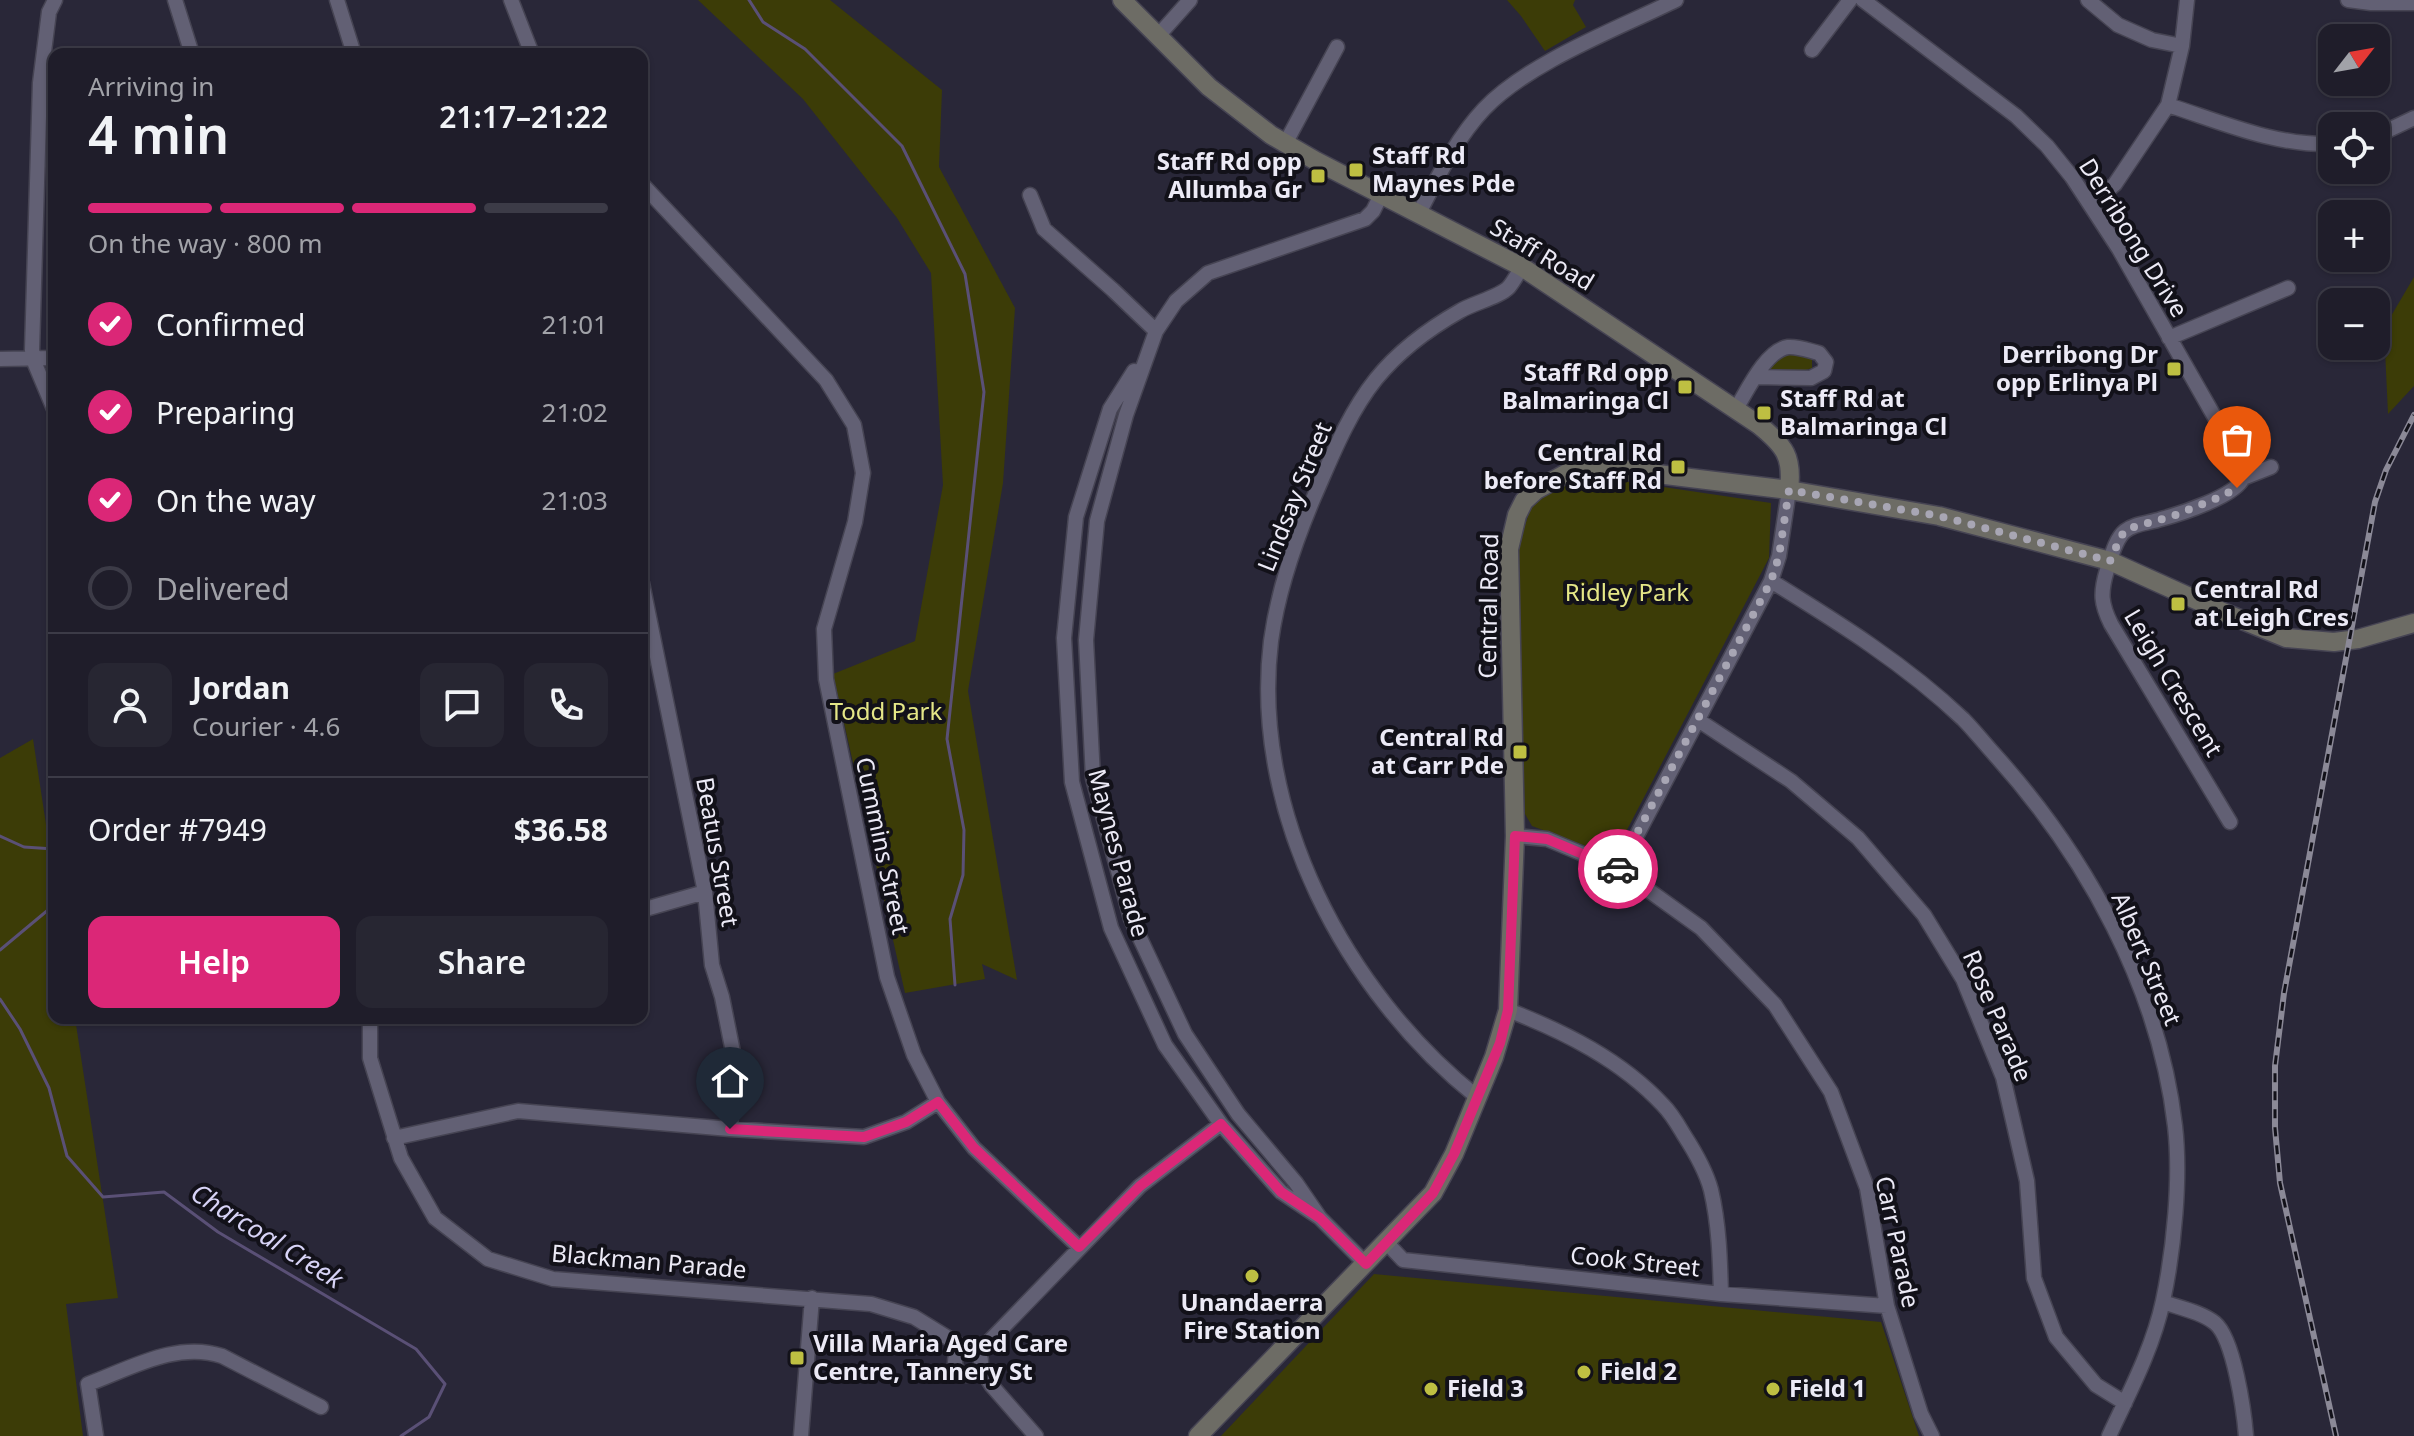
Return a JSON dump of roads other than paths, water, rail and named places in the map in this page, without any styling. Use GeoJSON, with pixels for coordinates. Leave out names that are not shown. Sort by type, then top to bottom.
{"type":"FeatureCollection","features":[{"type":"Feature","properties":{"kind":"main road","name":"Staff Road"},"geometry":{"type":"LineString","coordinates":[[1122,0],[1209,87],[1285,144],[1522,267],[1736,409],[1772,436],[1785,452],[1790,467],[1789,490]]}},
{"type":"Feature","properties":{"kind":"main road","name":"Central Road"},"geometry":{"type":"LineString","coordinates":[[1198,1436],[1433,1193],[1454,1154],[1500,1043],[1508,1010],[1515,836],[1509,549],[1512,530],[1524,501],[1550,481],[1585,468],[1616,469],[1789,490],[1939,516],[2110,561],[2286,638],[2334,642],[2358,639],[2414,623]]}},
{"type":"Feature","properties":{"kind":"street"},"geometry":{"type":"LineString","coordinates":[[48,394],[32,350],[40,83],[49,12],[55,0]]}},
{"type":"Feature","properties":{"kind":"street"},"geometry":{"type":"LineString","coordinates":[[175,0],[190,48]]}},
{"type":"Feature","properties":{"kind":"street"},"geometry":{"type":"LineString","coordinates":[[337,0],[352,48]]}},
{"type":"Feature","properties":{"kind":"street"},"geometry":{"type":"LineString","coordinates":[[511,0],[530,48]]}},
{"type":"Feature","properties":{"kind":"street"},"geometry":{"type":"LineString","coordinates":[[1157,37],[1190,0]]}},
{"type":"Feature","properties":{"kind":"street"},"geometry":{"type":"LineString","coordinates":[[1419,213],[1448,157],[1486,108],[1537,68],[1676,0]]}},
{"type":"Feature","properties":{"kind":"street"},"geometry":{"type":"LineString","coordinates":[[1812,50],[1850,0]]}},
{"type":"Feature","properties":{"kind":"street","name":"Derribong Drive"},"geometry":{"type":"LineString","coordinates":[[1863,0],[2016,116],[2047,146],[2092,204],[2242,465],[2243,478]]}},
{"type":"Feature","properties":{"kind":"street"},"geometry":{"type":"LineString","coordinates":[[2088,0],[2118,25],[2152,40],[2182,46]]}},
{"type":"Feature","properties":{"kind":"street"},"geometry":{"type":"LineString","coordinates":[[2092,204],[2115,184],[2168,105],[2182,46],[2187,0]]}},
{"type":"Feature","properties":{"kind":"street"},"geometry":{"type":"LineString","coordinates":[[2348,0],[2414,3]]}},
{"type":"Feature","properties":{"kind":"street"},"geometry":{"type":"LineString","coordinates":[[1285,144],[1337,47]]}},
{"type":"Feature","properties":{"kind":"street"},"geometry":{"type":"LineString","coordinates":[[2168,105],[2266,137],[2301,145],[2318,144]]}},
{"type":"Feature","properties":{"kind":"street"},"geometry":{"type":"LineString","coordinates":[[2390,129],[2414,118]]}},
{"type":"Feature","properties":{"kind":"street","name":"Cummins Street"},"geometry":{"type":"LineString","coordinates":[[648,190],[826,380],[854,425],[863,473],[855,522],[824,629],[826,679],[887,977],[914,1055],[938,1102],[974,1148],[1079,1247]]}},
{"type":"Feature","properties":{"kind":"street"},"geometry":{"type":"LineString","coordinates":[[1030,195],[1044,229],[1156,331]]}},
{"type":"Feature","properties":{"kind":"street","name":"Maynes Parade"},"geometry":{"type":"LineString","coordinates":[[1366,1264],[1320,1218],[1296,1183],[1238,1114],[1185,1034],[1131,919],[1093,778],[1086,640],[1097,521],[1126,415],[1156,331],[1176,301],[1208,273],[1365,219],[1381,195]]}},
{"type":"Feature","properties":{"kind":"street","name":"Lindsay Street"},"geometry":{"type":"LineString","coordinates":[[1477,1097],[1421,1048],[1385,1006],[1353,961],[1315,889],[1292,830],[1279,779],[1269,715],[1271,644],[1280,589],[1293,548],[1339,440],[1369,389],[1397,357],[1426,334],[1461,310],[1507,290],[1522,267]]}},
{"type":"Feature","properties":{"kind":"street"},"geometry":{"type":"LineString","coordinates":[[2169,338],[2288,288]]}},
{"type":"Feature","properties":{"kind":"street","name":"Maynes Parade"},"geometry":{"type":"LineString","coordinates":[[1147,351],[1110,409],[1076,517],[1064,638],[1072,782],[1111,928],[1165,1045],[1221,1124],[1281,1192],[1320,1218]]}},
{"type":"Feature","properties":{"kind":"street"},"geometry":{"type":"LineString","coordinates":[[0,359],[48,358]]}},
{"type":"Feature","properties":{"kind":"street"},"geometry":{"type":"LineString","coordinates":[[1736,409],[1756,377]]}},
{"type":"Feature","properties":{"kind":"street"},"geometry":{"type":"LineString","coordinates":[[2110,561],[2127,529],[2173,516],[2220,497],[2241,484],[2243,478],[2271,467]]}},
{"type":"Feature","properties":{"kind":"street"},"geometry":{"type":"LineString","coordinates":[[1619,869],[1771,581],[1779,556],[1789,490]]}},
{"type":"Feature","properties":{"kind":"street","name":"Leigh Crescent"},"geometry":{"type":"LineString","coordinates":[[2110,561],[2104,579],[2103,607],[2230,822]]}},
{"type":"Feature","properties":{"kind":"street","name":"Albert Street"},"geometry":{"type":"LineString","coordinates":[[1771,581],[1896,662],[1964,720],[2025,789],[2068,850],[2113,927],[2145,998],[2162,1054],[2175,1127],[2176,1200],[2163,1302],[2150,1346],[2109,1436]]}},
{"type":"Feature","properties":{"kind":"street","name":"Beatus Street"},"geometry":{"type":"LineString","coordinates":[[648,612],[705,892],[712,965],[734,1057],[730,1129]]}},
{"type":"Feature","properties":{"kind":"street","name":"Rose Parade"},"geometry":{"type":"LineString","coordinates":[[1698,720],[1791,781],[1858,838],[1924,915],[1963,979],[2003,1077],[2027,1181],[2034,1278],[2056,1337],[2096,1385],[2125,1403]]}},
{"type":"Feature","properties":{"kind":"street","name":"Carr Parade"},"geometry":{"type":"LineString","coordinates":[[1515,836],[1547,839],[1619,869],[1701,928],[1775,1005],[1831,1092],[1867,1188],[1887,1306],[1921,1414],[1932,1436]]}},
{"type":"Feature","properties":{"kind":"street"},"geometry":{"type":"LineString","coordinates":[[648,908],[705,892]]}},
{"type":"Feature","properties":{"kind":"street"},"geometry":{"type":"LineString","coordinates":[[1508,1010],[1543,1023],[1598,1052],[1633,1076],[1665,1107],[1697,1155],[1710,1189],[1720,1246],[1721,1294]]}},
{"type":"Feature","properties":{"kind":"street","name":"Blackman Parade"},"geometry":{"type":"LineString","coordinates":[[370,1024],[370,1058],[401,1158],[435,1218],[493,1262],[553,1279],[871,1304],[914,1317],[938,1332],[971,1360],[1036,1436]]}},
{"type":"Feature","properties":{"kind":"street"},"geometry":{"type":"LineString","coordinates":[[394,1138],[518,1111],[864,1137],[906,1122],[938,1102]]}},
{"type":"Feature","properties":{"kind":"street"},"geometry":{"type":"LineString","coordinates":[[971,1360],[1140,1186],[1221,1124]]}},
{"type":"Feature","properties":{"kind":"street","name":"Cook Street"},"geometry":{"type":"LineString","coordinates":[[1386,1242],[1403,1260],[1721,1294],[1887,1306]]}},
{"type":"Feature","properties":{"kind":"street"},"geometry":{"type":"LineString","coordinates":[[801,1436],[812,1298]]}},
{"type":"Feature","properties":{"kind":"street"},"geometry":{"type":"LineString","coordinates":[[2163,1302],[2205,1316],[2218,1325],[2225,1338],[2240,1390],[2246,1436]]}},
{"type":"Feature","properties":{"kind":"street"},"geometry":{"type":"LineString","coordinates":[[96,1436],[88,1384],[173,1353],[207,1350],[321,1407]]}},
{"type":"Feature","properties":{"kind":"waterway"},"geometry":{"type":"LineString","coordinates":[[749,0],[763,22],[805,49],[902,146],[965,274],[984,392],[947,739],[964,830],[963,875],[950,919],[955,985]]}},
{"type":"Feature","properties":{"kind":"waterway","name":"Charcoal Creek"},"geometry":{"type":"LineString","coordinates":[[0,836],[24,847],[48,849]]}},
{"type":"Feature","properties":{"kind":"waterway","name":"Charcoal Creek"},"geometry":{"type":"LineString","coordinates":[[0,950],[48,910]]}},
{"type":"Feature","properties":{"kind":"waterway","name":"Charcoal Creek"},"geometry":{"type":"LineString","coordinates":[[0,999],[20,1029],[49,1088],[67,1156],[103,1197],[164,1192],[218,1232],[416,1349],[445,1384],[429,1417],[401,1436]]}},
{"type":"Feature","properties":{"kind":"railway"},"geometry":{"type":"LineString","coordinates":[[2336,1436],[2280,1183],[2275,1128],[2275,1066],[2284,993],[2375,502],[2386,470],[2414,415]]}},
{"type":"Feature","properties":{"kind":"place","name":"Staff Rd Maynes Pde"},"geometry":{"type":"Point","coordinates":[1356,170]}},
{"type":"Feature","properties":{"kind":"place","name":"Staff Rd opp Allumba Gr"},"geometry":{"type":"Point","coordinates":[1318,176]}},
{"type":"Feature","properties":{"kind":"place","name":"Derribong Dr opp Erlinya Pl"},"geometry":{"type":"Point","coordinates":[2174,369]}},
{"type":"Feature","properties":{"kind":"place","name":"Staff Rd opp Balmaringa Cl"},"geometry":{"type":"Point","coordinates":[1685,387]}},
{"type":"Feature","properties":{"kind":"place","name":"Staff Rd at Balmaringa Cl"},"geometry":{"type":"Point","coordinates":[1764,413]}},
{"type":"Feature","properties":{"kind":"place","name":"Central Rd before Staff Rd"},"geometry":{"type":"Point","coordinates":[1678,467]}},
{"type":"Feature","properties":{"kind":"place","name":"Central Rd at Leigh Cres"},"geometry":{"type":"Point","coordinates":[2178,604]}},
{"type":"Feature","properties":{"kind":"place","name":"Central Rd at Carr Pde"},"geometry":{"type":"Point","coordinates":[1520,752]}},
{"type":"Feature","properties":{"kind":"place","name":"Unandaerra Fire Station"},"geometry":{"type":"Point","coordinates":[1252,1276]}},
{"type":"Feature","properties":{"kind":"place","name":"Villa Maria Aged Care Centre, Tannery St"},"geometry":{"type":"Point","coordinates":[797,1358]}},
{"type":"Feature","properties":{"kind":"place","name":"Field 2"},"geometry":{"type":"Point","coordinates":[1584,1372]}},
{"type":"Feature","properties":{"kind":"place","name":"Field 3"},"geometry":{"type":"Point","coordinates":[1431,1389]}},
{"type":"Feature","properties":{"kind":"place","name":"Field 1"},"geometry":{"type":"Point","coordinates":[1773,1389]}},
{"type":"Feature","properties":{"kind":"park label","name":"Ridley Park"},"geometry":{"type":"Point","coordinates":[1627,593]}},
{"type":"Feature","properties":{"kind":"park label","name":"Todd Park"},"geometry":{"type":"Point","coordinates":[886,712]}}]}
